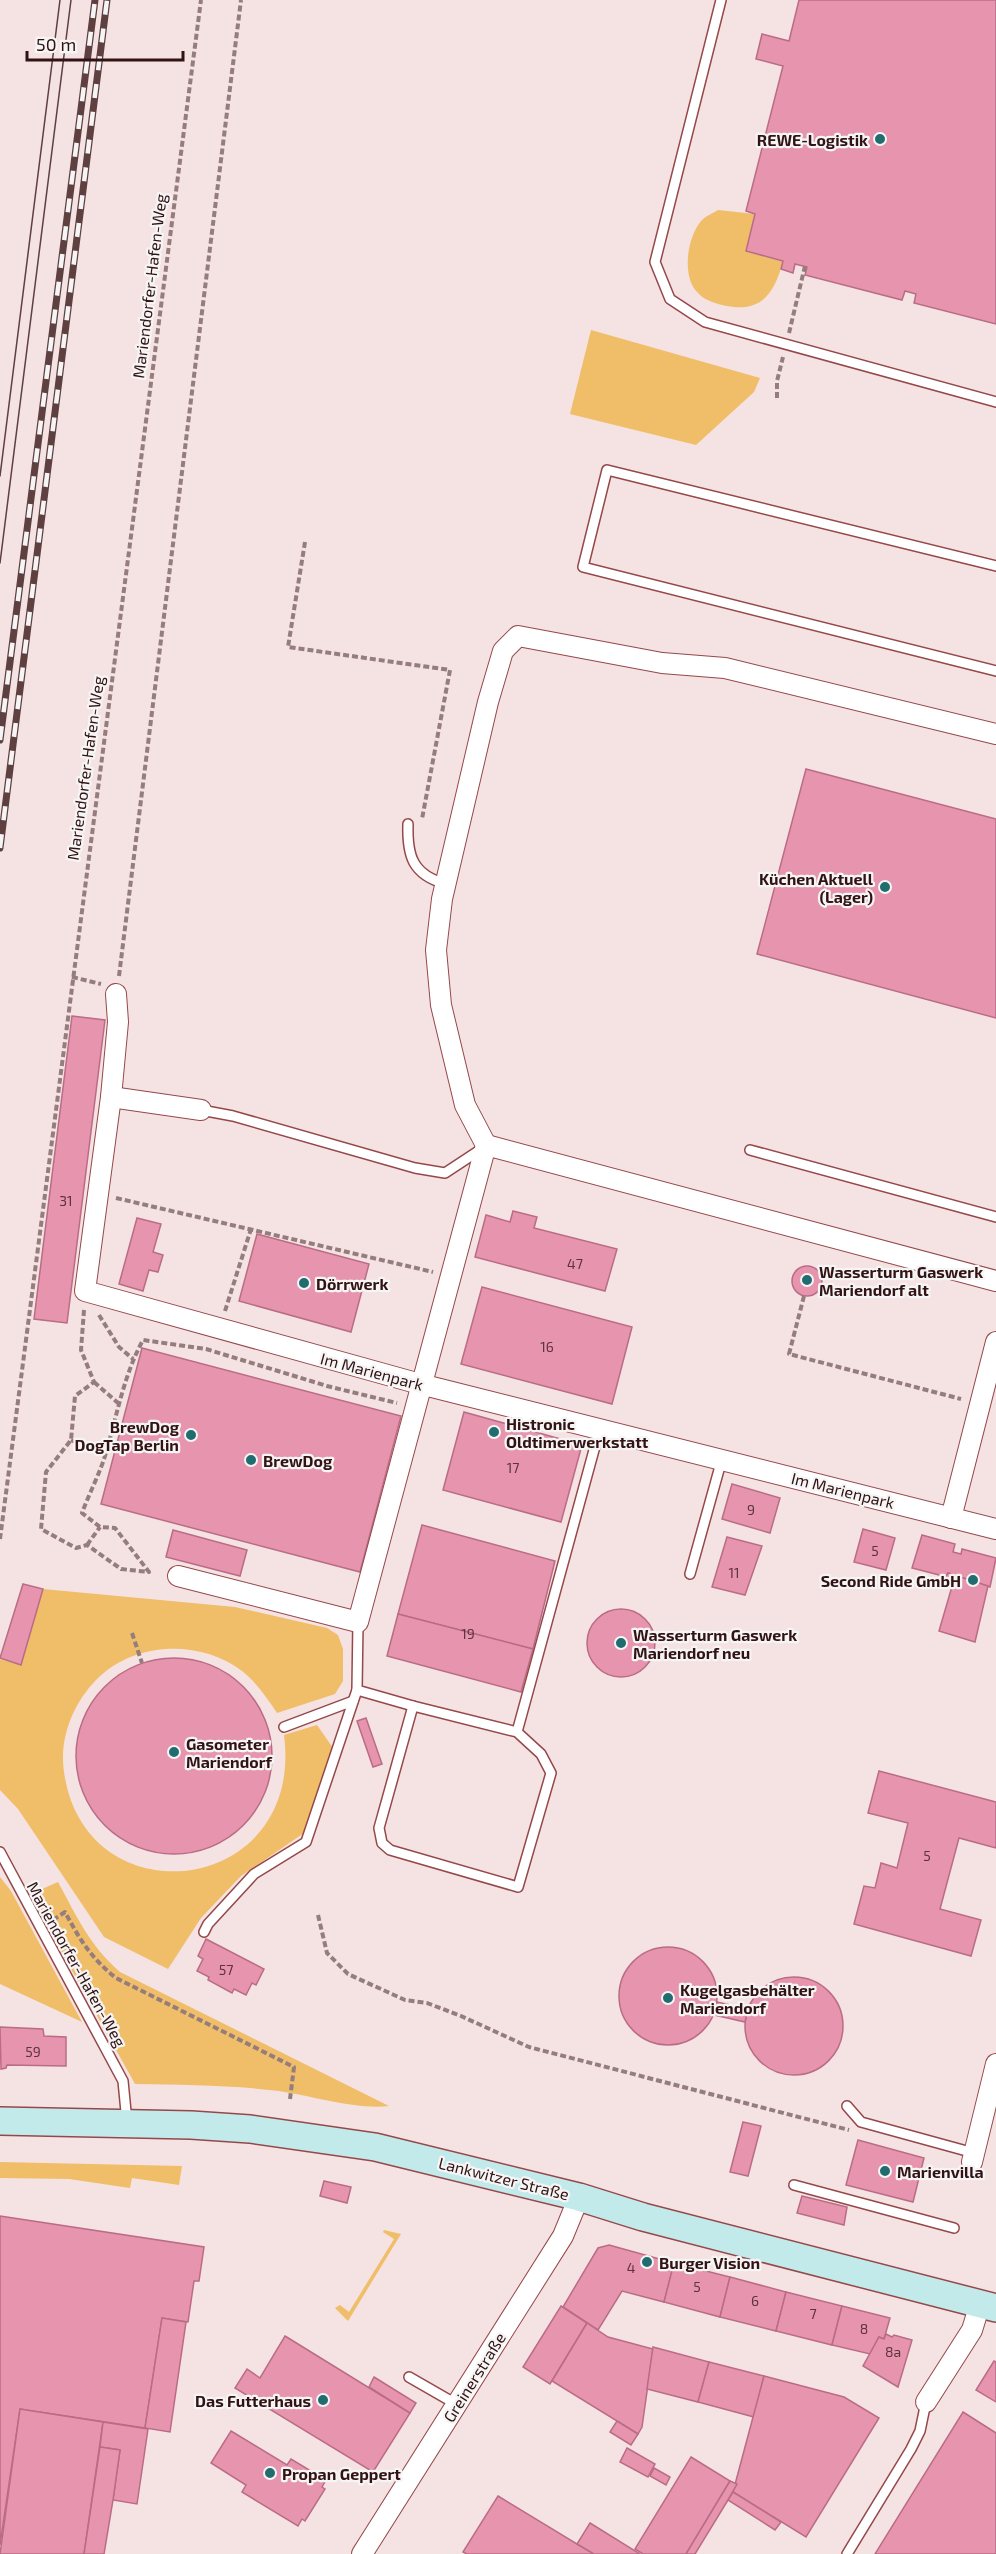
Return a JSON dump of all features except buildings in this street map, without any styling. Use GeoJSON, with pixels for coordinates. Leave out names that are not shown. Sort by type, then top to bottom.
{"type":"FeatureCollection","features":[{"type":"Feature","properties":{"kind":"main road","name":"Lankwitzer Straße"},"geometry":{"type":"LineString","coordinates":[[0,2121],[128,2123],[250,2129],[338,2140],[426,2158],[579,2196],[643,2217],[988,2306]]}},
{"type":"Feature","properties":{"kind":"street"},"geometry":{"type":"LineString","coordinates":[[178,1576],[358,1622],[486,1145],[465,1105],[441,1005],[436,950],[446,884],[488,702],[503,651],[518,636],[662,663],[725,668],[996,734]]}},
{"type":"Feature","properties":{"kind":"street"},"geometry":{"type":"LineString","coordinates":[[85,1291],[111,1097],[118,1014],[116,994]]}},
{"type":"Feature","properties":{"kind":"street"},"geometry":{"type":"LineString","coordinates":[[111,1097],[201,1110]]}},
{"type":"Feature","properties":{"kind":"street"},"geometry":{"type":"LineString","coordinates":[[486,1145],[996,1281]]}},
{"type":"Feature","properties":{"kind":"street","name":"Im Marienpark"},"geometry":{"type":"LineString","coordinates":[[85,1291],[219,1329],[417,1396],[450,1392],[996,1529]]}},
{"type":"Feature","properties":{"kind":"street"},"geometry":{"type":"LineString","coordinates":[[951,1518],[996,1342]]}},
{"type":"Feature","properties":{"kind":"street"},"geometry":{"type":"LineString","coordinates":[[973,2157],[996,2064]]}},
{"type":"Feature","properties":{"kind":"street","name":"Greinerstraße"},"geometry":{"type":"LineString","coordinates":[[362,2554],[563,2236],[579,2196]]}},
{"type":"Feature","properties":{"kind":"street"},"geometry":{"type":"LineString","coordinates":[[926,2402],[988,2306]]}},
{"type":"Feature","properties":{"kind":"lane"},"geometry":{"type":"LineString","coordinates":[[721,0],[655,262],[670,299],[705,322],[996,402]]}},
{"type":"Feature","properties":{"kind":"lane"},"geometry":{"type":"LineString","coordinates":[[996,566],[608,470],[583,567],[996,671]]}},
{"type":"Feature","properties":{"kind":"lane"},"geometry":{"type":"LineString","coordinates":[[408,824],[410,857],[417,868],[435,881],[446,884]]}},
{"type":"Feature","properties":{"kind":"lane"},"geometry":{"type":"LineString","coordinates":[[201,1110],[233,1116],[415,1168],[445,1173],[486,1145]]}},
{"type":"Feature","properties":{"kind":"lane"},"geometry":{"type":"LineString","coordinates":[[750,1150],[996,1216]]}},
{"type":"Feature","properties":{"kind":"lane"},"geometry":{"type":"LineString","coordinates":[[517,1732],[600,1428]]}},
{"type":"Feature","properties":{"kind":"lane"},"geometry":{"type":"LineString","coordinates":[[690,1574],[722,1459]]}},
{"type":"Feature","properties":{"kind":"lane"},"geometry":{"type":"LineString","coordinates":[[204,1932],[208,1924],[254,1874],[306,1842],[357,1690],[358,1622]]}},
{"type":"Feature","properties":{"kind":"lane"},"geometry":{"type":"LineString","coordinates":[[357,1690],[517,1732],[541,1754],[551,1773],[518,1887],[390,1851],[382,1843],[379,1828],[413,1706]]}},
{"type":"Feature","properties":{"kind":"lane"},"geometry":{"type":"LineString","coordinates":[[284,1727],[353,1701]]}},
{"type":"Feature","properties":{"kind":"lane","name":"Mariendorfer-Hafen-Weg"},"geometry":{"type":"LineString","coordinates":[[0,1852],[123,2080],[128,2123]]}},
{"type":"Feature","properties":{"kind":"lane"},"geometry":{"type":"LineString","coordinates":[[847,2106],[861,2122],[973,2157]]}},
{"type":"Feature","properties":{"kind":"lane"},"geometry":{"type":"LineString","coordinates":[[794,2185],[954,2228]]}},
{"type":"Feature","properties":{"kind":"lane"},"geometry":{"type":"LineString","coordinates":[[409,2377],[456,2404]]}},
{"type":"Feature","properties":{"kind":"lane"},"geometry":{"type":"LineString","coordinates":[[848,2554],[911,2449],[920,2431],[926,2402]]}},
{"type":"Feature","properties":{"kind":"path","name":"Mariendorfer-Hafen-Weg"},"geometry":{"type":"LineString","coordinates":[[0,1539],[201,0]]}},
{"type":"Feature","properties":{"kind":"path"},"geometry":{"type":"LineString","coordinates":[[72,977],[97,982],[116,994],[241,0]]}},
{"type":"Feature","properties":{"kind":"path"},"geometry":{"type":"LineString","coordinates":[[305,542],[288,647],[450,670],[420,828]]}},
{"type":"Feature","properties":{"kind":"path"},"geometry":{"type":"LineString","coordinates":[[98,1193],[450,1276]]}},
{"type":"Feature","properties":{"kind":"path"},"geometry":{"type":"LineString","coordinates":[[219,1329],[251,1230]]}},
{"type":"Feature","properties":{"kind":"path"},"geometry":{"type":"LineString","coordinates":[[85,1291],[119,1347],[133,1359]]}},
{"type":"Feature","properties":{"kind":"path"},"geometry":{"type":"LineString","coordinates":[[85,1291],[81,1350],[94,1382],[118,1403]]}},
{"type":"Feature","properties":{"kind":"path"},"geometry":{"type":"LineString","coordinates":[[804,1296],[789,1354],[979,1404]]}},
{"type":"Feature","properties":{"kind":"path"},"geometry":{"type":"LineString","coordinates":[[87,1545],[121,1569],[149,1572],[115,1528],[100,1527],[82,1513],[105,1456],[118,1403],[133,1359],[144,1340],[206,1349],[327,1386],[417,1396]]}},
{"type":"Feature","properties":{"kind":"path"},"geometry":{"type":"LineString","coordinates":[[94,1382],[75,1396],[71,1440],[46,1472],[41,1529],[76,1548],[87,1545],[100,1527]]}},
{"type":"Feature","properties":{"kind":"path"},"geometry":{"type":"LineString","coordinates":[[71,1440],[105,1456]]}},
{"type":"Feature","properties":{"kind":"path"},"geometry":{"type":"LineString","coordinates":[[132,1633],[142,1663]]}},
{"type":"Feature","properties":{"kind":"path"},"geometry":{"type":"LineString","coordinates":[[40,1929],[64,1912],[83,1946],[116,1978],[294,2067],[290,2099]]}},
{"type":"Feature","properties":{"kind":"path"},"geometry":{"type":"LineString","coordinates":[[318,1915],[327,1953],[341,1967],[358,1980],[405,2000],[427,2004],[461,2016],[529,2047],[856,2132]]}},
{"type":"Feature","properties":{"kind":"shaded area"},"geometry":{"type":"Polygon","coordinates":[[[718,210],[755,214],[746,251],[783,261],[771,291],[758,303],[739,307],[715,303],[698,293],[689,277],[688,257],[693,236],[702,220],[718,210]]]}},
{"type":"Feature","properties":{"kind":"shaded area"},"geometry":{"type":"Polygon","coordinates":[[[591,330],[760,378],[754,392],[696,445],[570,414],[591,330]]]}},
{"type":"Feature","properties":{"kind":"shaded area"},"geometry":{"type":"Polygon","coordinates":[[[43,1589],[235,1607],[327,1628],[338,1635],[343,1649],[343,1681],[335,1694],[277,1713],[252,1680],[225,1661],[207,1653],[168,1649],[129,1658],[111,1667],[88,1689],[74,1711],[66,1734],[63,1759],[64,1772],[80,1820],[110,1852],[148,1869],[190,1870],[229,1857],[261,1830],[281,1789],[284,1735],[317,1725],[333,1748],[304,1833],[241,1876],[201,1918],[168,1969],[104,1937],[18,1809],[0,1790],[0,1659],[21,1665],[43,1589]]]}},
{"type":"Feature","properties":{"kind":"shaded area"},"geometry":{"type":"Polygon","coordinates":[[[0,1877],[11,1891],[82,2022],[0,1984],[0,1877]]]}},
{"type":"Feature","properties":{"kind":"shaded area"},"geometry":{"type":"Polygon","coordinates":[[[58,1882],[92,1941],[120,1972],[389,2106],[363,2106],[261,2089],[135,2084],[45,1922],[35,1892],[58,1882]]]}},
{"type":"Feature","properties":{"kind":"shaded area"},"geometry":{"type":"Polygon","coordinates":[[[0,2162],[182,2166],[179,2185],[132,2178],[130,2188],[69,2179],[0,2178],[0,2162]]]}},
{"type":"Feature","properties":{"kind":"shaded area"},"geometry":{"type":"Polygon","coordinates":[[[384,2230],[401,2234],[348,2321],[335,2308],[340,2305],[349,2312],[394,2239],[383,2232],[384,2230]]]}},
{"type":"Feature","properties":{"kind":"tram line"},"geometry":{"type":"LineString","coordinates":[[0,476],[60,0]]}},
{"type":"Feature","properties":{"kind":"tram line"},"geometry":{"type":"LineString","coordinates":[[0,563],[71,0]]}},
{"type":"Feature","properties":{"kind":"railway"},"geometry":{"type":"LineString","coordinates":[[0,740],[95,0]]}},
{"type":"Feature","properties":{"kind":"railway"},"geometry":{"type":"LineString","coordinates":[[0,848],[107,0]]}},
{"type":"Feature","properties":{"kind":"place","name":"REWE-Logistik"},"geometry":{"type":"Point","coordinates":[880,139]}},
{"type":"Feature","properties":{"kind":"place","name":"Küchen Aktuell (Lager)"},"geometry":{"type":"Point","coordinates":[885,887]}},
{"type":"Feature","properties":{"kind":"place","name":"Wasserturm Gaswerk Mariendorf alt"},"geometry":{"type":"Point","coordinates":[807,1280]}},
{"type":"Feature","properties":{"kind":"place","name":"Dörrwerk"},"geometry":{"type":"Point","coordinates":[304,1283]}},
{"type":"Feature","properties":{"kind":"place","name":"Histronic Oldtimerwerkstatt"},"geometry":{"type":"Point","coordinates":[494,1432]}},
{"type":"Feature","properties":{"kind":"place","name":"BrewDog DogTap Berlin"},"geometry":{"type":"Point","coordinates":[191,1435]}},
{"type":"Feature","properties":{"kind":"place","name":"BrewDog"},"geometry":{"type":"Point","coordinates":[251,1460]}},
{"type":"Feature","properties":{"kind":"place","name":"Second Ride GmbH"},"geometry":{"type":"Point","coordinates":[973,1580]}},
{"type":"Feature","properties":{"kind":"place","name":"Wasserturm Gaswerk Mariendorf neu"},"geometry":{"type":"Point","coordinates":[621,1643]}},
{"type":"Feature","properties":{"kind":"place","name":"Gasometer Mariendorf"},"geometry":{"type":"Point","coordinates":[174,1752]}},
{"type":"Feature","properties":{"kind":"place","name":"Kugelgasbehälter Mariendorf"},"geometry":{"type":"Point","coordinates":[668,1998]}},
{"type":"Feature","properties":{"kind":"place","name":"Marienvilla"},"geometry":{"type":"Point","coordinates":[885,2171]}},
{"type":"Feature","properties":{"kind":"place","name":"Burger Vision"},"geometry":{"type":"Point","coordinates":[647,2262]}},
{"type":"Feature","properties":{"kind":"place","name":"Das Futterhaus"},"geometry":{"type":"Point","coordinates":[323,2400]}},
{"type":"Feature","properties":{"kind":"place","name":"Propan Geppert"},"geometry":{"type":"Point","coordinates":[270,2473]}}]}
